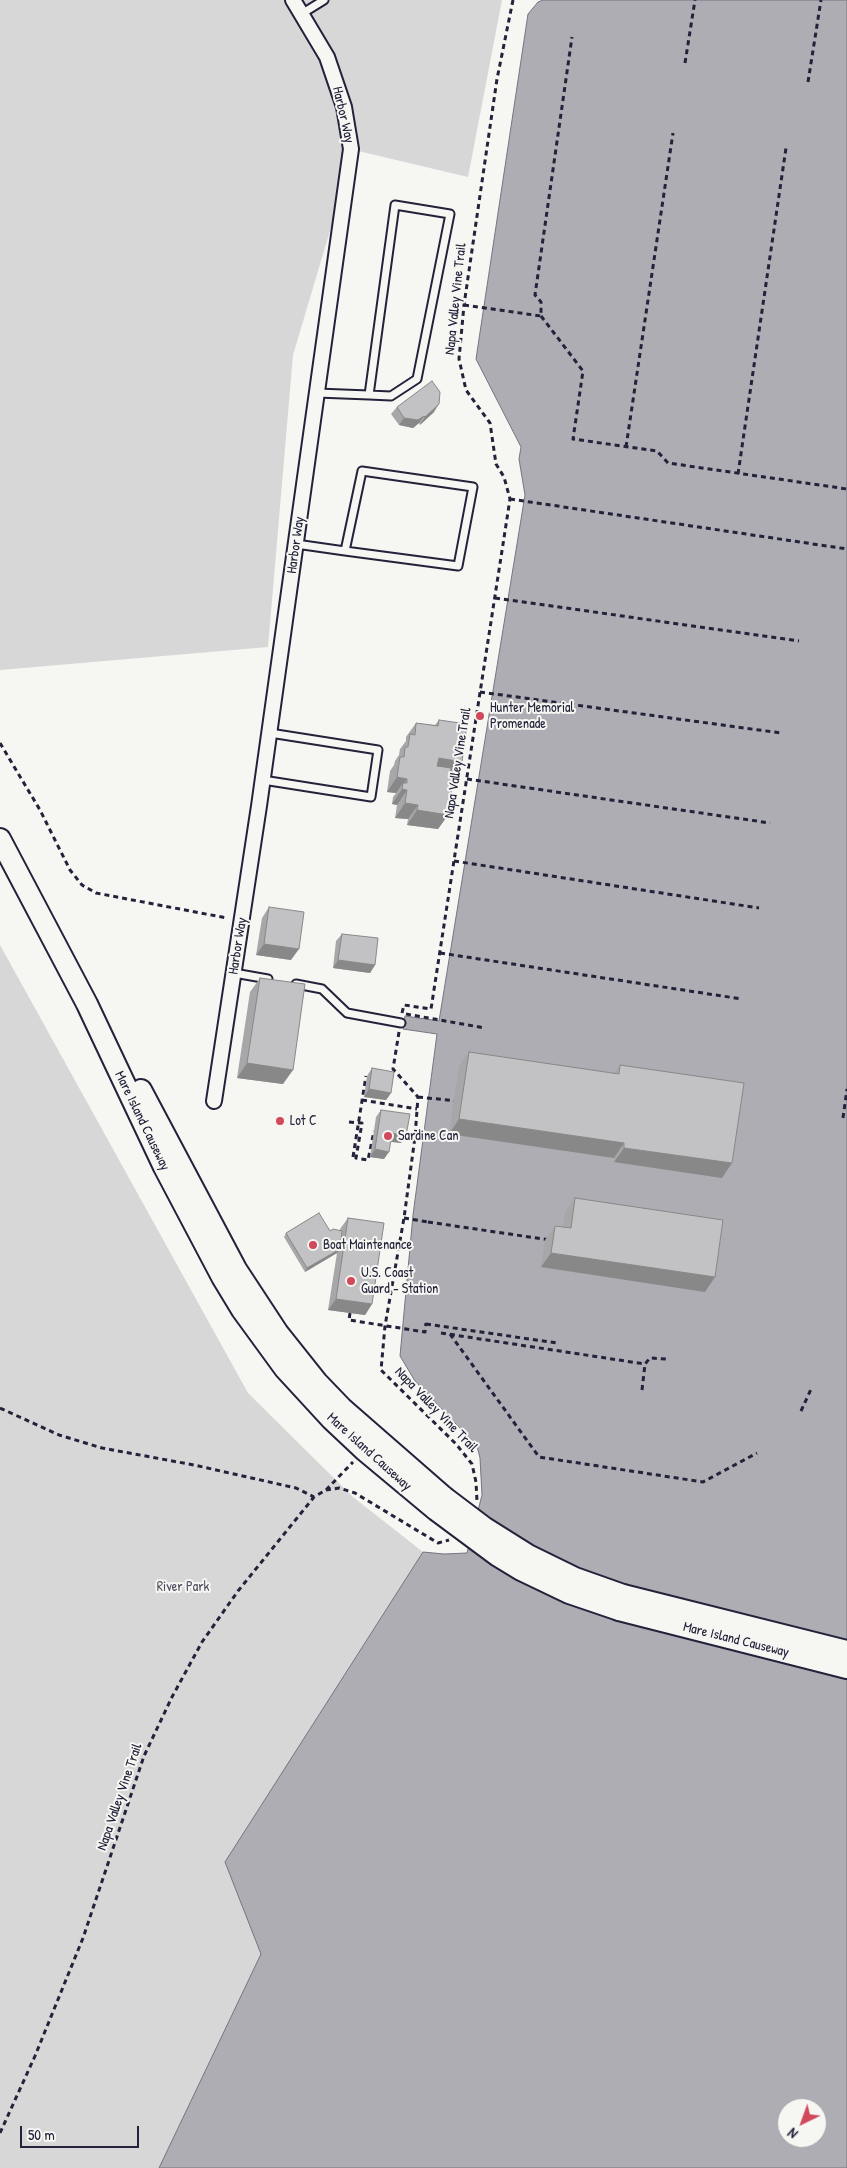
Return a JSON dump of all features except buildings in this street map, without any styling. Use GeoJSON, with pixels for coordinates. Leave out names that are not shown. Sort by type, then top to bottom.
{"type":"FeatureCollection","features":[{"type":"Feature","properties":{"kind":"main road","name":"Mare Island Causeway"},"geometry":{"type":"LineString","coordinates":[[0,839],[87,1004],[164,1167],[222,1277],[242,1310],[274,1354],[306,1392],[364,1450],[440,1504],[485,1528],[528,1555],[599,1587],[623,1595],[847,1651]]}},
{"type":"Feature","properties":{"kind":"main road","name":"Mare Island Causeway"},"geometry":{"type":"LineString","coordinates":[[87,1004],[138,1084],[236,1269],[278,1333],[298,1359],[342,1408],[440,1504],[498,1556],[521,1570],[569,1593],[619,1610],[847,1668]]}},
{"type":"Feature","properties":{"kind":"street","name":"Harbor Way"},"geometry":{"type":"LineString","coordinates":[[214,1101],[270,733],[352,150],[344,107],[328,57],[294,0]]}},
{"type":"Feature","properties":{"kind":"lane"},"geometry":{"type":"LineString","coordinates":[[303,14],[324,0]]}},
{"type":"Feature","properties":{"kind":"lane"},"geometry":{"type":"LineString","coordinates":[[317,393],[391,396],[417,379],[450,214],[395,205],[369,395]]}},
{"type":"Feature","properties":{"kind":"lane"},"geometry":{"type":"LineString","coordinates":[[296,544],[458,566],[473,487],[362,471],[345,550]]}},
{"type":"Feature","properties":{"kind":"lane"},"geometry":{"type":"LineString","coordinates":[[263,780],[371,797],[378,750],[270,733]]}},
{"type":"Feature","properties":{"kind":"lane"},"geometry":{"type":"LineString","coordinates":[[234,973],[278,981]]}},
{"type":"Feature","properties":{"kind":"lane"},"geometry":{"type":"LineString","coordinates":[[287,983],[322,989],[347,1013],[401,1023]]}},
{"type":"Feature","properties":{"kind":"path","name":"Napa Valley Vine Trail"},"geometry":{"type":"LineString","coordinates":[[402,1013],[404,1005],[431,1009],[510,499],[504,477],[496,464],[490,422],[468,394],[464,385],[459,359],[464,305],[497,79],[513,0]]}},
{"type":"Feature","properties":{"kind":"path"},"geometry":{"type":"LineString","coordinates":[[685,63],[695,0]]}},
{"type":"Feature","properties":{"kind":"path"},"geometry":{"type":"LineString","coordinates":[[808,82],[821,0]]}},
{"type":"Feature","properties":{"kind":"path"},"geometry":{"type":"LineString","coordinates":[[572,37],[535,295],[541,302],[541,316],[583,371],[573,439],[657,451],[668,463],[847,489]]}},
{"type":"Feature","properties":{"kind":"path"},"geometry":{"type":"LineString","coordinates":[[626,447],[673,133]]}},
{"type":"Feature","properties":{"kind":"path"},"geometry":{"type":"LineString","coordinates":[[738,474],[786,148]]}},
{"type":"Feature","properties":{"kind":"path"},"geometry":{"type":"LineString","coordinates":[[464,305],[541,316]]}},
{"type":"Feature","properties":{"kind":"path"},"geometry":{"type":"LineString","coordinates":[[510,499],[847,549]]}},
{"type":"Feature","properties":{"kind":"path"},"geometry":{"type":"LineString","coordinates":[[494,598],[799,641]]}},
{"type":"Feature","properties":{"kind":"path"},"geometry":{"type":"LineString","coordinates":[[480,692],[781,732]]}},
{"type":"Feature","properties":{"kind":"path"},"geometry":{"type":"LineString","coordinates":[[0,743],[40,810],[70,870],[82,885],[96,893],[242,920]]}},
{"type":"Feature","properties":{"kind":"path"},"geometry":{"type":"LineString","coordinates":[[466,779],[770,822]]}},
{"type":"Feature","properties":{"kind":"path"},"geometry":{"type":"LineString","coordinates":[[454,861],[759,908]]}},
{"type":"Feature","properties":{"kind":"path"},"geometry":{"type":"LineString","coordinates":[[440,954],[742,1000]]}},
{"type":"Feature","properties":{"kind":"path"},"geometry":{"type":"LineString","coordinates":[[464,1102],[418,1097],[393,1069],[402,1013],[485,1028]]}},
{"type":"Feature","properties":{"kind":"path"},"geometry":{"type":"LineString","coordinates":[[366,1076],[356,1158],[368,1160],[374,1131]]}},
{"type":"Feature","properties":{"kind":"path"},"geometry":{"type":"LineString","coordinates":[[843,1118],[847,1089]]}},
{"type":"Feature","properties":{"kind":"path","name":"Napa Valley Vine Trail"},"geometry":{"type":"LineString","coordinates":[[418,1097],[404,1218],[385,1326],[381,1370],[456,1444],[472,1464]]}},
{"type":"Feature","properties":{"kind":"path"},"geometry":{"type":"LineString","coordinates":[[362,1100],[417,1109]]}},
{"type":"Feature","properties":{"kind":"path"},"geometry":{"type":"LineString","coordinates":[[349,1122],[360,1123]]}},
{"type":"Feature","properties":{"kind":"path"},"geometry":{"type":"LineString","coordinates":[[353,1157],[360,1123]]}},
{"type":"Feature","properties":{"kind":"path"},"geometry":{"type":"LineString","coordinates":[[404,1218],[553,1240]]}},
{"type":"Feature","properties":{"kind":"path"},"geometry":{"type":"LineString","coordinates":[[428,1222],[436,1223]]}},
{"type":"Feature","properties":{"kind":"path"},"geometry":{"type":"LineString","coordinates":[[350,1313],[349,1320],[425,1332],[426,1323],[557,1343]]}},
{"type":"Feature","properties":{"kind":"path"},"geometry":{"type":"LineString","coordinates":[[441,1333],[645,1364]]}},
{"type":"Feature","properties":{"kind":"path"},"geometry":{"type":"LineString","coordinates":[[450,1334],[539,1457],[703,1482],[757,1453]]}},
{"type":"Feature","properties":{"kind":"path"},"geometry":{"type":"LineString","coordinates":[[642,1390],[645,1364],[650,1358],[667,1359]]}},
{"type":"Feature","properties":{"kind":"path"},"geometry":{"type":"LineString","coordinates":[[801,1411],[812,1387]]}},
{"type":"Feature","properties":{"kind":"path","name":"Napa Valley Vine Trail"},"geometry":{"type":"LineString","coordinates":[[0,1408],[59,1435],[102,1448],[194,1465],[296,1488],[314,1498],[238,1591],[202,1642],[172,1697],[144,1756],[83,1938],[35,2056],[0,2133]]}},
{"type":"Feature","properties":{"kind":"path"},"geometry":{"type":"LineString","coordinates":[[326,1490],[364,1450]]}},
{"type":"Feature","properties":{"kind":"green space"},"geometry":{"type":"Polygon","coordinates":[[[0,0],[502,0],[468,177],[354,150],[293,355],[268,647],[0,670],[0,0]]]}},
{"type":"Feature","properties":{"kind":"green space","name":"River Park"},"geometry":{"type":"Polygon","coordinates":[[[0,945],[248,1393],[353,1497],[423,1552],[444,1554],[467,1553],[482,1495],[480,1458],[680,1487],[218,2168],[0,2168],[0,945]]]}},
{"type":"Feature","properties":{"kind":"shaded area"},"geometry":{"type":"Polygon","coordinates":[[[543,0],[847,0],[847,2168],[159,2168],[261,1954],[225,1862],[423,1552],[444,1554],[467,1553],[482,1495],[480,1458],[477,1446],[415,1381],[400,1356],[413,1215],[437,1034],[403,1029],[405,1016],[439,1021],[525,495],[519,459],[521,447],[476,359],[528,14],[538,2],[543,0]]]}},
{"type":"Feature","properties":{"kind":"place","name":"Hunter Memorial Promenade"},"geometry":{"type":"Point","coordinates":[480,716]}},
{"type":"Feature","properties":{"kind":"place","name":"Lot C"},"geometry":{"type":"Point","coordinates":[280,1121]}},
{"type":"Feature","properties":{"kind":"place","name":"Sardine Can"},"geometry":{"type":"Point","coordinates":[388,1136]}},
{"type":"Feature","properties":{"kind":"place","name":"Boat Maintenance"},"geometry":{"type":"Point","coordinates":[313,1245]}},
{"type":"Feature","properties":{"kind":"place","name":"U.S. Coast Guard - Station"},"geometry":{"type":"Point","coordinates":[351,1281]}}]}
